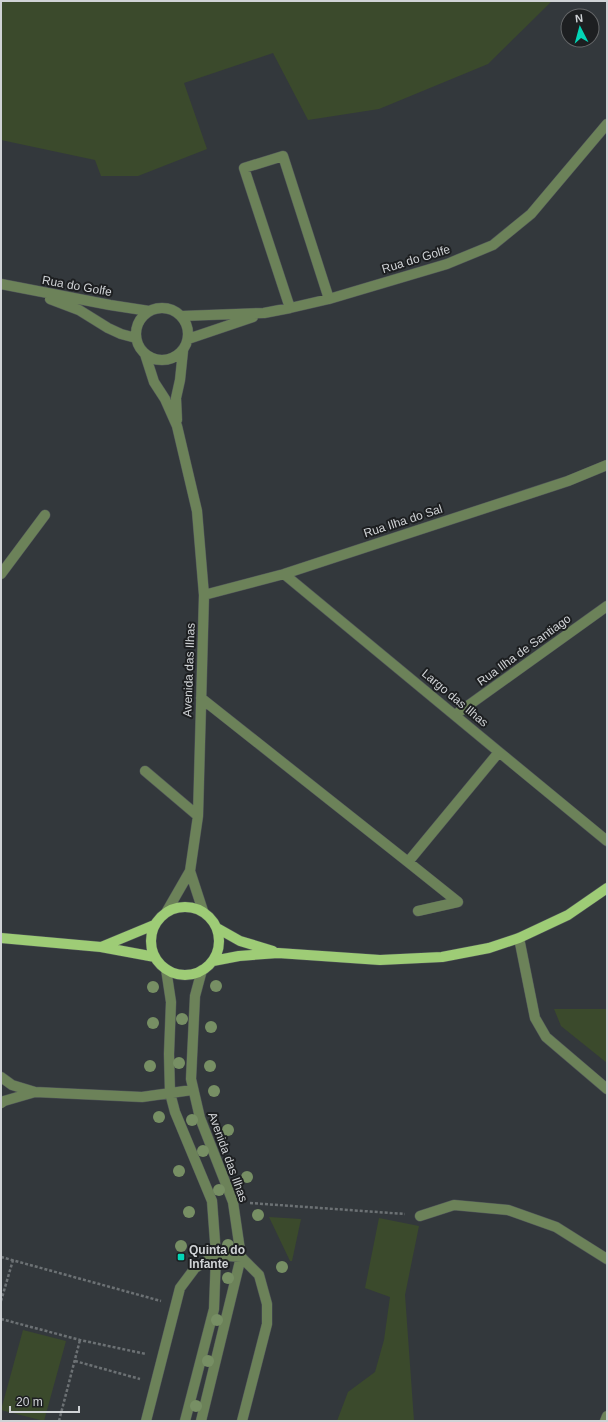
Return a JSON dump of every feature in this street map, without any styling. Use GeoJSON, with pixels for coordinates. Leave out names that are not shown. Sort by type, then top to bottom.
{"type":"FeatureCollection","features":[{"type":"Feature","properties":{"kind":"main road"},"geometry":{"type":"LineString","coordinates":[[213,961],[239,956],[278,953],[380,960],[442,957],[489,948],[519,938],[568,915],[607,888]]}},
{"type":"Feature","properties":{"kind":"main road"},"geometry":{"type":"LineString","coordinates":[[185,906],[203,911],[211,918],[217,928],[220,939],[218,951],[213,961],[202,970],[194,974],[184,975],[166,969],[155,957],[151,947],[151,936],[154,925],[167,911],[176,908],[185,906]]}},
{"type":"Feature","properties":{"kind":"main road"},"geometry":{"type":"LineString","coordinates":[[101,947],[154,925]]}},
{"type":"Feature","properties":{"kind":"main road"},"geometry":{"type":"LineString","coordinates":[[217,928],[240,941],[278,953]]}},
{"type":"Feature","properties":{"kind":"main road"},"geometry":{"type":"LineString","coordinates":[[1,938],[101,947],[155,957]]}},
{"type":"Feature","properties":{"kind":"street","name":"Rua do Golfe"},"geometry":{"type":"LineString","coordinates":[[1,284],[149,311],[157,308],[166,308],[175,310],[182,316],[264,313],[330,299],[447,264],[493,246],[531,214],[607,124]]}},
{"type":"Feature","properties":{"kind":"street"},"geometry":{"type":"LineString","coordinates":[[290,308],[244,168],[283,156],[330,299]]}},
{"type":"Feature","properties":{"kind":"street"},"geometry":{"type":"LineString","coordinates":[[30,290],[79,310],[108,328],[121,334],[136,338]]}},
{"type":"Feature","properties":{"kind":"street"},"geometry":{"type":"LineString","coordinates":[[149,311],[142,316],[138,322],[136,338],[141,350],[145,354],[153,359],[161,361],[173,358],[183,350],[186,345],[189,331],[182,316]]}},
{"type":"Feature","properties":{"kind":"street"},"geometry":{"type":"LineString","coordinates":[[188,339],[264,313]]}},
{"type":"Feature","properties":{"kind":"street","name":"Avenida das Ilhas"},"geometry":{"type":"LineString","coordinates":[[167,911],[190,871],[198,816],[204,595],[197,511],[177,426],[176,398],[183,350]]}},
{"type":"Feature","properties":{"kind":"street","name":"Avenida das Ilhas"},"geometry":{"type":"LineString","coordinates":[[145,354],[154,382],[177,426]]}},
{"type":"Feature","properties":{"kind":"street","name":"Rua Ilha do Sal"},"geometry":{"type":"LineString","coordinates":[[204,595],[284,574],[568,480],[607,465]]}},
{"type":"Feature","properties":{"kind":"street"},"geometry":{"type":"LineString","coordinates":[[1,574],[45,515]]}},
{"type":"Feature","properties":{"kind":"street","name":"Largo das Ilhas"},"geometry":{"type":"LineString","coordinates":[[284,574],[607,841]]}},
{"type":"Feature","properties":{"kind":"street","name":"Rua Ilha de Santiago"},"geometry":{"type":"LineString","coordinates":[[455,715],[607,606]]}},
{"type":"Feature","properties":{"kind":"street"},"geometry":{"type":"LineString","coordinates":[[201,698],[458,902],[418,911]]}},
{"type":"Feature","properties":{"kind":"street"},"geometry":{"type":"LineString","coordinates":[[408,862],[499,752]]}},
{"type":"Feature","properties":{"kind":"street"},"geometry":{"type":"LineString","coordinates":[[145,771],[198,816]]}},
{"type":"Feature","properties":{"kind":"street"},"geometry":{"type":"LineString","coordinates":[[190,871],[203,911]]}},
{"type":"Feature","properties":{"kind":"street"},"geometry":{"type":"LineString","coordinates":[[519,938],[535,1018],[546,1037],[607,1089]]}},
{"type":"Feature","properties":{"kind":"street"},"geometry":{"type":"LineString","coordinates":[[166,969],[171,1002],[170,1093],[175,1112],[212,1201],[216,1256],[214,1309],[185,1421]]}},
{"type":"Feature","properties":{"kind":"street","name":"Avenida das Ilhas"},"geometry":{"type":"LineString","coordinates":[[201,1421],[241,1257],[233,1202],[200,1118],[192,1090],[191,1055],[195,996],[202,970]]}},
{"type":"Feature","properties":{"kind":"street"},"geometry":{"type":"LineString","coordinates":[[1,1077],[12,1085],[35,1092],[142,1097],[192,1090]]}},
{"type":"Feature","properties":{"kind":"street"},"geometry":{"type":"LineString","coordinates":[[1,1103],[35,1092]]}},
{"type":"Feature","properties":{"kind":"street"},"geometry":{"type":"LineString","coordinates":[[420,1216],[454,1205],[508,1210],[556,1227],[607,1259]]}},
{"type":"Feature","properties":{"kind":"street"},"geometry":{"type":"LineString","coordinates":[[146,1421],[180,1288],[195,1268],[216,1256],[241,1257],[259,1275],[267,1304],[267,1324],[242,1421]]}},
{"type":"Feature","properties":{"kind":"street"},"geometry":{"type":"LineString","coordinates":[[606,1421],[607,1416]]}},
{"type":"Feature","properties":{"kind":"path"},"geometry":{"type":"LineString","coordinates":[[249,1203],[420,1216]]}},
{"type":"Feature","properties":{"kind":"path"},"geometry":{"type":"LineString","coordinates":[[1,1257],[176,1305]]}},
{"type":"Feature","properties":{"kind":"path"},"geometry":{"type":"LineString","coordinates":[[1,1301],[13,1260]]}},
{"type":"Feature","properties":{"kind":"path"},"geometry":{"type":"LineString","coordinates":[[1,1319],[80,1340],[148,1355]]}},
{"type":"Feature","properties":{"kind":"path"},"geometry":{"type":"LineString","coordinates":[[60,1421],[80,1340]]}},
{"type":"Feature","properties":{"kind":"path"},"geometry":{"type":"LineString","coordinates":[[75,1361],[142,1380]]}},
{"type":"Feature","properties":{"kind":"green space"},"geometry":{"type":"Polygon","coordinates":[[[1,1],[552,1],[488,64],[379,109],[308,120],[273,53],[184,83],[207,149],[138,176],[101,176],[95,160],[1,140],[1,1]]]}},
{"type":"Feature","properties":{"kind":"green space"},"geometry":{"type":"Polygon","coordinates":[[[554,1009],[607,1009],[607,1063],[561,1026],[554,1009]]]}},
{"type":"Feature","properties":{"kind":"green space"},"geometry":{"type":"Polygon","coordinates":[[[269,1217],[301,1219],[292,1261],[290,1261],[269,1217]]]}},
{"type":"Feature","properties":{"kind":"green space"},"geometry":{"type":"Polygon","coordinates":[[[379,1218],[419,1226],[405,1295],[414,1421],[337,1421],[348,1392],[375,1372],[384,1340],[390,1297],[365,1288],[379,1218]]]}},
{"type":"Feature","properties":{"kind":"green space"},"geometry":{"type":"Polygon","coordinates":[[[23,1330],[66,1341],[44,1421],[1,1410],[23,1330]]]}},
{"type":"Feature","properties":{"kind":"place","name":"Quinta do Infante"},"geometry":{"type":"Point","coordinates":[181,1257]}}]}
